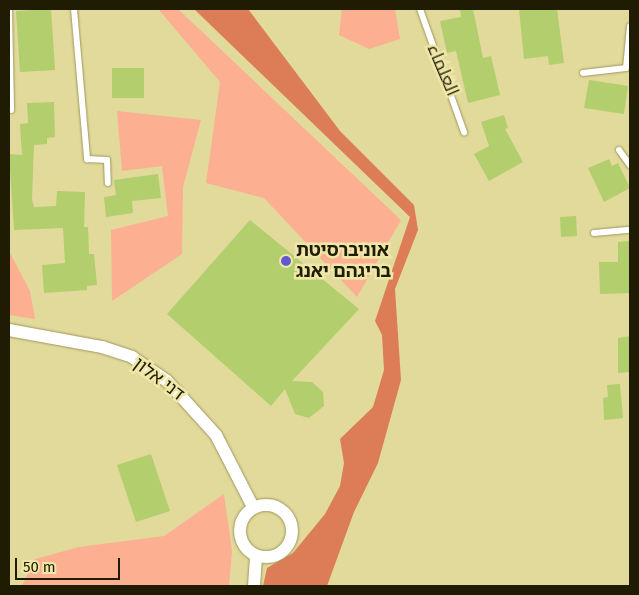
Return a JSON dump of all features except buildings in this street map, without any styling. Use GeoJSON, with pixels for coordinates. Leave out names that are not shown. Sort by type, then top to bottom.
{"type":"FeatureCollection","features":[{"type":"Feature","properties":{"kind":"street","name":"דני אלון"},"geometry":{"type":"LineString","coordinates":[[9,330],[111,350],[132,357],[167,380],[216,435],[253,508]]}},
{"type":"Feature","properties":{"kind":"street"},"geometry":{"type":"LineString","coordinates":[[274,505],[288,516],[292,526],[284,550],[267,557],[256,556],[246,548],[239,534],[243,516],[253,508],[274,505]]}},
{"type":"Feature","properties":{"kind":"street"},"geometry":{"type":"LineString","coordinates":[[254,586],[256,556]]}},
{"type":"Feature","properties":{"kind":"lane"},"geometry":{"type":"LineString","coordinates":[[74,9],[87,159],[107,160],[108,183]]}},
{"type":"Feature","properties":{"kind":"lane","name":"العلماء"},"geometry":{"type":"LineString","coordinates":[[420,9],[464,132]]}},
{"type":"Feature","properties":{"kind":"lane"},"geometry":{"type":"LineString","coordinates":[[9,12],[11,110]]}},
{"type":"Feature","properties":{"kind":"lane"},"geometry":{"type":"LineString","coordinates":[[583,73],[626,68],[630,26]]}},
{"type":"Feature","properties":{"kind":"lane"},"geometry":{"type":"LineString","coordinates":[[619,150],[630,165]]}},
{"type":"Feature","properties":{"kind":"lane"},"geometry":{"type":"LineString","coordinates":[[594,233],[630,230]]}},
{"type":"Feature","properties":{"kind":"shaded area"},"geometry":{"type":"Polygon","coordinates":[[[178,9],[401,220],[357,297],[264,198],[206,183],[220,82],[159,10],[178,9]]]}},
{"type":"Feature","properties":{"kind":"shaded area"},"geometry":{"type":"Polygon","coordinates":[[[194,9],[248,9],[340,131],[414,205],[418,230],[395,289],[401,380],[378,463],[354,512],[327,586],[263,586],[267,568],[293,553],[325,514],[340,486],[344,463],[340,439],[373,407],[384,370],[382,335],[375,321],[410,217],[194,9]]]}},
{"type":"Feature","properties":{"kind":"shaded area"},"geometry":{"type":"Polygon","coordinates":[[[342,9],[395,9],[400,39],[369,49],[339,35],[342,9]]]}},
{"type":"Feature","properties":{"kind":"shaded area"},"geometry":{"type":"Polygon","coordinates":[[[117,111],[201,120],[183,187],[182,254],[112,301],[111,230],[168,216],[162,166],[122,171],[117,111]]]}},
{"type":"Feature","properties":{"kind":"shaded area"},"geometry":{"type":"Polygon","coordinates":[[[9,251],[30,291],[35,319],[9,315],[9,251]]]}},
{"type":"Feature","properties":{"kind":"shaded area"},"geometry":{"type":"Polygon","coordinates":[[[224,494],[232,551],[229,586],[22,586],[35,559],[79,547],[164,536],[224,494]]]}},
{"type":"Feature","properties":{"kind":"place","name":"אוניברסיטת בריגהם יאנג"},"geometry":{"type":"Point","coordinates":[286,261]}}]}
